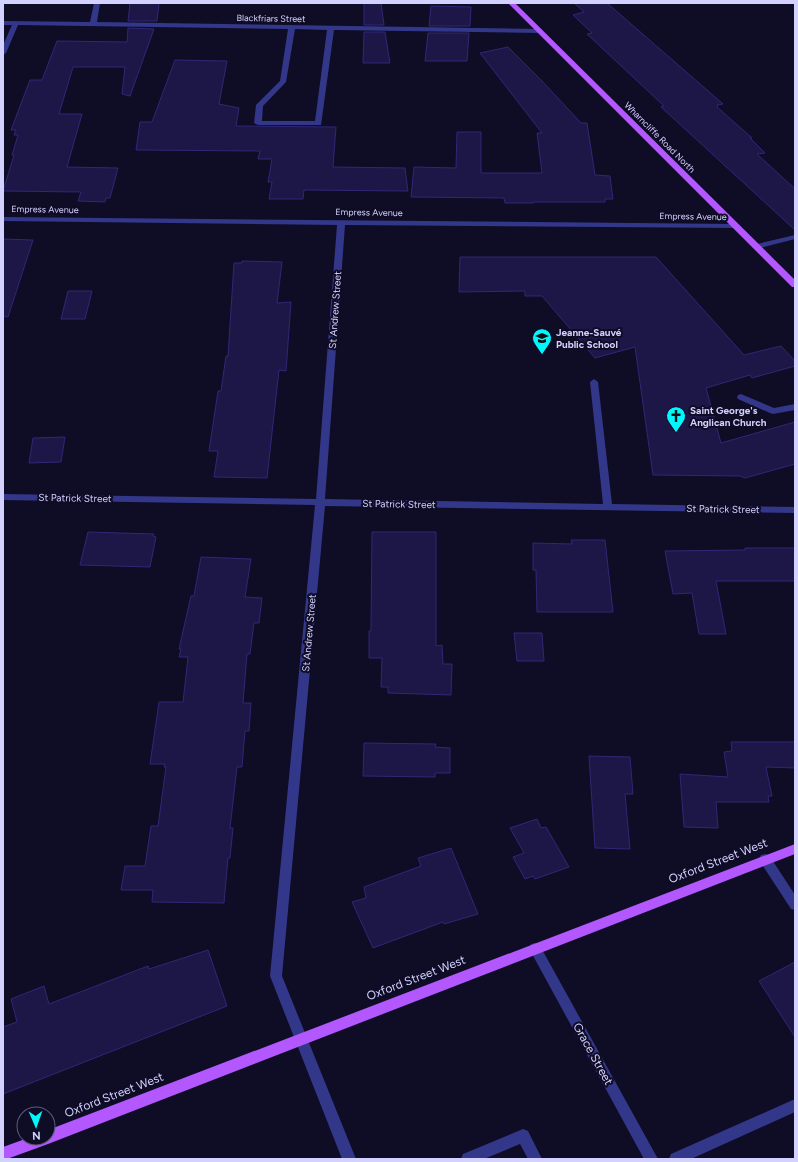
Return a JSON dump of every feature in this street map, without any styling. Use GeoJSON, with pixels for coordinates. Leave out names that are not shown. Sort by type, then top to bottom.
{"type":"FeatureCollection","features":[{"type":"Feature","properties":{"kind":"main road","name":"Wharncliffe Road North"},"geometry":{"type":"LineString","coordinates":[[511,3],[795,285]]}},
{"type":"Feature","properties":{"kind":"main road","name":"Oxford Street West"},"geometry":{"type":"LineString","coordinates":[[56,1134],[765,859],[795,849]]}},
{"type":"Feature","properties":{"kind":"main road","name":"Oxford Street West"},"geometry":{"type":"LineString","coordinates":[[3,1154],[25,1146]]}},
{"type":"Feature","properties":{"kind":"street"},"geometry":{"type":"LineString","coordinates":[[93,24],[97,3]]}},
{"type":"Feature","properties":{"kind":"street","name":"Blackfriars Street"},"geometry":{"type":"LineString","coordinates":[[3,23],[539,30]]}},
{"type":"Feature","properties":{"kind":"street"},"geometry":{"type":"LineString","coordinates":[[3,53],[16,23]]}},
{"type":"Feature","properties":{"kind":"street"},"geometry":{"type":"LineString","coordinates":[[292,27],[283,82],[260,105],[258,123],[318,123],[331,28]]}},
{"type":"Feature","properties":{"kind":"street","name":"Empress Avenue"},"geometry":{"type":"LineString","coordinates":[[3,219],[735,226]]}},
{"type":"Feature","properties":{"kind":"street","name":"St Andrew Street"},"geometry":{"type":"LineString","coordinates":[[341,222],[321,503],[276,976],[349,1159]]}},
{"type":"Feature","properties":{"kind":"street"},"geometry":{"type":"LineString","coordinates":[[756,247],[795,237]]}},
{"type":"Feature","properties":{"kind":"street"},"geometry":{"type":"LineString","coordinates":[[594,382],[608,507]]}},
{"type":"Feature","properties":{"kind":"street"},"geometry":{"type":"LineString","coordinates":[[741,397],[773,411],[795,407]]}},
{"type":"Feature","properties":{"kind":"street","name":"St Patrick Street"},"geometry":{"type":"LineString","coordinates":[[3,497],[795,510]]}},
{"type":"Feature","properties":{"kind":"street"},"geometry":{"type":"LineString","coordinates":[[765,859],[795,905]]}},
{"type":"Feature","properties":{"kind":"street","name":"Grace Street"},"geometry":{"type":"LineString","coordinates":[[535,948],[651,1159]]}},
{"type":"Feature","properties":{"kind":"street"},"geometry":{"type":"LineString","coordinates":[[676,1159],[792,1105],[795,1105]]}},
{"type":"Feature","properties":{"kind":"street"},"geometry":{"type":"LineString","coordinates":[[468,1159],[523,1136],[535,1159]]}},
{"type":"Feature","properties":{"kind":"building"},"geometry":{"type":"Polygon","coordinates":[[[130,3],[159,3],[157,21],[128,21],[130,3]]]}},
{"type":"Feature","properties":{"kind":"building"},"geometry":{"type":"Polygon","coordinates":[[[364,3],[381,3],[384,25],[364,25],[364,3]]]}},
{"type":"Feature","properties":{"kind":"building"},"geometry":{"type":"Polygon","coordinates":[[[574,3],[607,3],[723,104],[717,105],[717,107],[752,138],[750,138],[765,153],[757,154],[795,189],[795,230],[661,107],[664,106],[587,34],[592,33],[573,15],[584,12],[574,3]]]}},
{"type":"Feature","properties":{"kind":"building"},"geometry":{"type":"Polygon","coordinates":[[[431,6],[471,7],[470,26],[429,26],[431,6]]]}},
{"type":"Feature","properties":{"kind":"building"},"geometry":{"type":"Polygon","coordinates":[[[128,28],[154,29],[130,96],[122,94],[125,67],[73,67],[59,114],[82,114],[67,167],[118,168],[110,198],[106,198],[105,202],[78,201],[81,192],[3,191],[14,155],[12,155],[18,135],[14,135],[16,130],[11,130],[30,80],[42,80],[57,41],[127,42],[128,28]]]}},
{"type":"Feature","properties":{"kind":"building"},"geometry":{"type":"Polygon","coordinates":[[[364,32],[385,32],[390,63],[363,63],[364,32]]]}},
{"type":"Feature","properties":{"kind":"building"},"geometry":{"type":"Polygon","coordinates":[[[428,33],[469,33],[467,61],[425,61],[428,33]]]}},
{"type":"Feature","properties":{"kind":"building"},"geometry":{"type":"Polygon","coordinates":[[[508,47],[581,123],[587,123],[595,175],[610,176],[613,199],[605,199],[605,202],[505,203],[504,198],[411,197],[414,167],[456,168],[457,132],[481,132],[481,173],[542,173],[537,133],[542,133],[480,53],[508,47]]]}},
{"type":"Feature","properties":{"kind":"building"},"geometry":{"type":"Polygon","coordinates":[[[175,60],[227,61],[219,104],[239,108],[236,126],[336,127],[333,167],[405,168],[408,191],[304,190],[303,199],[269,199],[272,182],[268,182],[272,159],[258,159],[260,151],[136,150],[140,122],[152,122],[175,60]]]}},
{"type":"Feature","properties":{"kind":"building"},"geometry":{"type":"Polygon","coordinates":[[[3,239],[33,240],[8,317],[3,316],[3,239]]]}},
{"type":"Feature","properties":{"kind":"building"},"geometry":{"type":"Polygon","coordinates":[[[460,257],[656,257],[744,355],[781,346],[795,361],[795,366],[752,378],[750,375],[706,388],[721,443],[795,422],[795,464],[745,478],[740,476],[653,475],[635,347],[595,358],[542,296],[525,296],[525,291],[459,292],[460,257]]]}},
{"type":"Feature","properties":{"kind":"building"},"geometry":{"type":"Polygon","coordinates":[[[242,261],[282,262],[277,303],[291,302],[286,371],[279,370],[267,478],[214,477],[218,451],[209,451],[218,391],[221,391],[226,356],[228,356],[234,263],[242,263],[242,261]]]}},
{"type":"Feature","properties":{"kind":"building"},"geometry":{"type":"Polygon","coordinates":[[[68,291],[92,291],[85,319],[61,319],[68,291]]]}},
{"type":"Feature","properties":{"kind":"building"},"geometry":{"type":"Polygon","coordinates":[[[65,437],[61,462],[29,463],[33,438],[65,437]]]}},
{"type":"Feature","properties":{"kind":"building"},"geometry":{"type":"Polygon","coordinates":[[[88,532],[154,534],[153,536],[156,537],[150,567],[80,565],[88,532]]]}},
{"type":"Feature","properties":{"kind":"building"},"geometry":{"type":"Polygon","coordinates":[[[372,532],[436,532],[436,646],[442,645],[443,664],[452,664],[451,695],[388,693],[388,687],[381,687],[382,658],[369,658],[369,631],[371,631],[372,532]]]}},
{"type":"Feature","properties":{"kind":"building"},"geometry":{"type":"Polygon","coordinates":[[[571,540],[605,540],[613,612],[537,612],[536,570],[533,570],[533,543],[572,544],[571,540]]]}},
{"type":"Feature","properties":{"kind":"building"},"geometry":{"type":"Polygon","coordinates":[[[745,548],[795,548],[795,581],[716,581],[726,634],[699,634],[692,593],[673,594],[665,551],[745,550],[745,548]]]}},
{"type":"Feature","properties":{"kind":"building"},"geometry":{"type":"Polygon","coordinates":[[[201,557],[251,559],[245,597],[262,598],[259,623],[254,623],[250,654],[247,654],[243,703],[251,703],[249,731],[245,731],[242,767],[237,767],[230,828],[233,828],[230,858],[228,858],[224,903],[152,902],[153,890],[121,890],[125,866],[145,866],[151,826],[158,826],[166,767],[164,767],[165,764],[150,764],[159,702],[183,702],[188,657],[179,657],[181,649],[179,649],[191,596],[194,596],[201,557]]]}},
{"type":"Feature","properties":{"kind":"building"},"geometry":{"type":"Polygon","coordinates":[[[514,633],[542,633],[544,661],[517,661],[514,633]]]}},
{"type":"Feature","properties":{"kind":"building"},"geometry":{"type":"Polygon","coordinates":[[[731,742],[795,742],[795,768],[766,767],[772,796],[768,796],[769,802],[716,802],[718,828],[684,827],[680,774],[728,777],[724,752],[732,751],[731,742]]]}},
{"type":"Feature","properties":{"kind":"building"},"geometry":{"type":"Polygon","coordinates":[[[364,743],[436,744],[435,747],[450,748],[450,773],[435,773],[435,777],[363,776],[364,743]]]}},
{"type":"Feature","properties":{"kind":"building"},"geometry":{"type":"Polygon","coordinates":[[[589,756],[630,757],[633,794],[625,794],[630,849],[595,848],[589,756]]]}},
{"type":"Feature","properties":{"kind":"building"},"geometry":{"type":"Polygon","coordinates":[[[537,819],[541,828],[546,827],[569,867],[535,879],[533,876],[525,879],[513,857],[524,853],[510,828],[537,819]]]}},
{"type":"Feature","properties":{"kind":"building"},"geometry":{"type":"Polygon","coordinates":[[[451,848],[478,914],[444,924],[443,922],[373,948],[352,902],[366,898],[364,887],[421,866],[418,858],[451,848]]]}},
{"type":"Feature","properties":{"kind":"building"},"geometry":{"type":"Polygon","coordinates":[[[208,950],[227,1006],[3,1094],[3,1027],[17,1022],[11,999],[44,986],[49,1004],[148,966],[149,969],[208,950]]]}},
{"type":"Feature","properties":{"kind":"building"},"geometry":{"type":"Polygon","coordinates":[[[795,962],[795,1037],[759,981],[795,962]]]}},
{"type":"Feature","properties":{"kind":"place","name":"Jeanne-Sauvé Public School"},"geometry":{"type":"Point","coordinates":[542,355]}},
{"type":"Feature","properties":{"kind":"place","name":"Saint George's Anglican Church"},"geometry":{"type":"Point","coordinates":[676,433]}}]}
